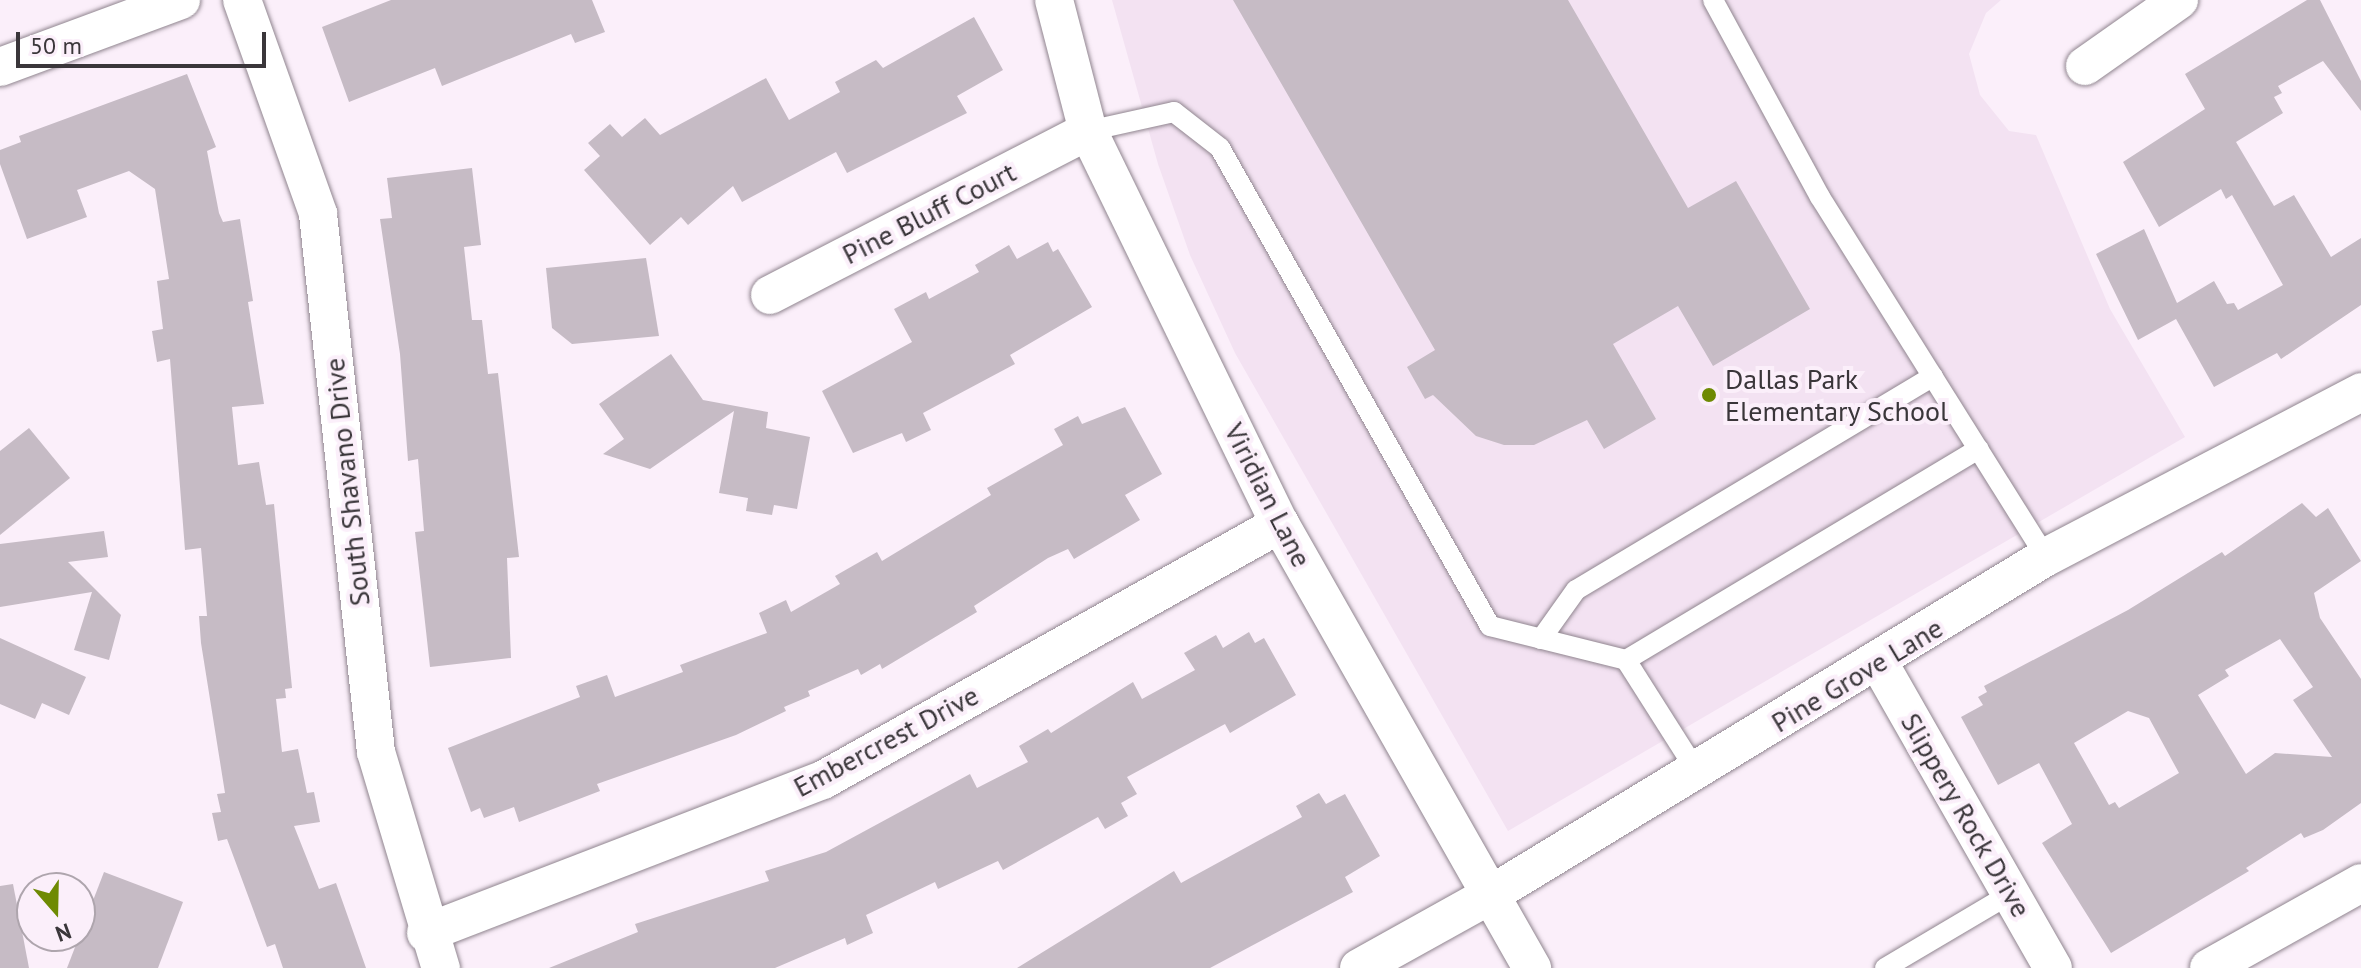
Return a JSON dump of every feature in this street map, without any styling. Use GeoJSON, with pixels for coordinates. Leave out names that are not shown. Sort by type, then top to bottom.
{"type":"FeatureCollection","features":[{"type":"Feature","properties":{"kind":"street"},"geometry":{"type":"LineString","coordinates":[[0,67],[181,0]]}},
{"type":"Feature","properties":{"kind":"street","name":"South Shavano Drive"},"geometry":{"type":"LineString","coordinates":[[242,0],[318,214],[376,752],[426,933],[441,968]]}},
{"type":"Feature","properties":{"kind":"street","name":"Viridian Lane"},"geometry":{"type":"LineString","coordinates":[[1054,0],[1088,131],[1280,524],[1532,968]]}},
{"type":"Feature","properties":{"kind":"street"},"geometry":{"type":"LineString","coordinates":[[2085,66],[2179,0]]}},
{"type":"Feature","properties":{"kind":"street","name":"Pine Bluff Court"},"geometry":{"type":"LineString","coordinates":[[770,295],[1088,131]]}},
{"type":"Feature","properties":{"kind":"street","name":"Pine Grove Lane"},"geometry":{"type":"LineString","coordinates":[[1359,968],[1490,895],[1697,772],[1879,663],[2046,557],[2361,392]]}},
{"type":"Feature","properties":{"kind":"street","name":"Embercrest Drive"},"geometry":{"type":"LineString","coordinates":[[426,933],[823,780],[1280,524]]}},
{"type":"Feature","properties":{"kind":"street","name":"Slippery Rock Drive"},"geometry":{"type":"LineString","coordinates":[[1879,663],[2053,968]]}},
{"type":"Feature","properties":{"kind":"street"},"geometry":{"type":"LineString","coordinates":[[2209,968],[2361,883]]}},
{"type":"Feature","properties":{"kind":"lane"},"geometry":{"type":"LineString","coordinates":[[1713,0],[1820,197],[2046,557]]}},
{"type":"Feature","properties":{"kind":"lane"},"geometry":{"type":"LineString","coordinates":[[1088,131],[1174,112],[1220,148],[1490,626],[1626,660],[1697,772]]}},
{"type":"Feature","properties":{"kind":"lane"},"geometry":{"type":"LineString","coordinates":[[1541,639],[1576,590],[1933,376]]}},
{"type":"Feature","properties":{"kind":"lane"},"geometry":{"type":"LineString","coordinates":[[1626,660],[1979,449]]}},
{"type":"Feature","properties":{"kind":"lane"},"geometry":{"type":"LineString","coordinates":[[1885,968],[2010,894]]}},
{"type":"Feature","properties":{"kind":"shaded area","name":"Dallas Park Elementary School"},"geometry":{"type":"Polygon","coordinates":[[[1112,0],[2001,0],[1986,13],[1969,54],[1980,95],[2009,131],[2036,135],[2110,309],[2185,437],[1508,831],[1235,353],[1190,255],[1158,164],[1112,0]]]}},
{"type":"Feature","properties":{"kind":"building"},"geometry":{"type":"Polygon","coordinates":[[[391,0],[592,0],[605,32],[575,43],[571,34],[442,86],[435,68],[349,102],[322,27],[391,0]]]}},
{"type":"Feature","properties":{"kind":"building"},"geometry":{"type":"Polygon","coordinates":[[[1233,0],[1568,0],[1688,208],[1736,181],[1810,309],[1713,366],[1678,306],[1613,344],[1656,419],[1604,449],[1587,420],[1534,445],[1504,445],[1476,436],[1433,395],[1425,399],[1407,367],[1435,350],[1233,0]]]}},
{"type":"Feature","properties":{"kind":"building"},"geometry":{"type":"Polygon","coordinates":[[[2307,0],[2320,0],[2361,81],[2361,111],[2323,61],[2278,86],[2282,93],[2274,97],[2283,113],[2236,142],[2274,206],[2294,195],[2331,257],[2361,238],[2361,305],[2281,359],[2277,353],[2214,387],[2176,319],[2138,340],[2096,254],[2144,229],[2177,303],[2214,281],[2227,304],[2234,303],[2238,310],[2283,285],[2232,195],[2226,199],[2221,189],[2159,227],[2123,162],[2205,109],[2185,74],[2307,0]]]}},
{"type":"Feature","properties":{"kind":"building"},"geometry":{"type":"Polygon","coordinates":[[[974,17],[1003,70],[957,96],[967,113],[847,173],[836,152],[742,202],[733,186],[688,225],[681,217],[650,245],[584,170],[600,156],[588,143],[610,124],[622,137],[645,118],[660,135],[766,78],[789,120],[840,92],[835,82],[876,60],[883,68],[974,17]]]}},
{"type":"Feature","properties":{"kind":"building"},"geometry":{"type":"Polygon","coordinates":[[[187,74],[216,147],[207,151],[219,213],[223,222],[240,219],[253,301],[248,302],[264,404],[232,407],[238,465],[259,462],[266,505],[274,504],[292,688],[285,689],[286,698],[276,699],[282,752],[298,749],[307,793],[314,792],[320,822],[294,826],[319,889],[336,883],[366,968],[283,968],[275,944],[267,947],[227,839],[218,841],[212,813],[221,812],[217,794],[225,793],[201,643],[199,616],[207,616],[201,548],[185,550],[170,359],[157,362],[152,331],[163,329],[157,281],[169,279],[155,189],[129,171],[77,190],[87,217],[27,239],[0,164],[0,150],[21,142],[19,136],[187,74]]]}},
{"type":"Feature","properties":{"kind":"building"},"geometry":{"type":"Polygon","coordinates":[[[472,168],[481,245],[464,247],[472,320],[482,320],[488,374],[498,373],[519,557],[507,558],[511,658],[430,667],[415,532],[424,531],[418,459],[408,461],[400,354],[380,219],[392,218],[387,178],[472,168]]]}},
{"type":"Feature","properties":{"kind":"building"},"geometry":{"type":"Polygon","coordinates":[[[1048,242],[1053,252],[1058,249],[1092,307],[1010,355],[1015,364],[923,413],[931,430],[906,442],[902,433],[853,453],[822,391],[912,342],[894,309],[926,292],[929,299],[979,272],[975,265],[1009,245],[1017,259],[1048,242]]]}},
{"type":"Feature","properties":{"kind":"building"},"geometry":{"type":"Polygon","coordinates":[[[646,258],[659,336],[572,344],[552,328],[546,268],[646,258]]]}},
{"type":"Feature","properties":{"kind":"building"},"geometry":{"type":"Polygon","coordinates":[[[671,354],[703,400],[768,412],[766,428],[810,437],[797,509],[774,505],[772,515],[746,511],[748,498],[719,493],[734,411],[650,469],[603,454],[624,439],[599,404],[671,354]]]}},
{"type":"Feature","properties":{"kind":"building"},"geometry":{"type":"Polygon","coordinates":[[[1125,407],[1162,474],[1125,495],[1140,520],[1074,559],[1068,549],[1048,558],[974,606],[977,612],[882,669],[880,664],[861,675],[858,669],[808,691],[810,696],[784,707],[786,711],[736,735],[597,784],[600,791],[519,822],[514,807],[484,818],[480,808],[471,812],[448,748],[580,697],[576,686],[607,675],[615,697],[683,672],[680,665],[767,633],[759,613],[786,600],[791,612],[840,584],[835,576],[877,552],[882,561],[991,495],[987,488],[1063,445],[1054,429],[1078,416],[1082,424],[1125,407]]]}},
{"type":"Feature","properties":{"kind":"building"},"geometry":{"type":"Polygon","coordinates":[[[29,428],[70,478],[0,535],[0,451],[29,428]]]}},
{"type":"Feature","properties":{"kind":"building"},"geometry":{"type":"Polygon","coordinates":[[[2302,503],[2316,517],[2328,508],[2361,561],[2314,593],[2320,618],[2361,679],[2361,803],[2323,830],[2304,838],[2301,833],[2246,868],[2249,871],[2111,953],[2042,843],[2072,824],[2039,763],[1998,785],[1961,717],[1983,705],[1978,697],[1987,692],[1984,686],[2128,610],[2222,552],[2225,556],[2302,503]],[[2280,639],[2225,670],[2229,676],[2198,695],[2246,774],[2275,753],[2332,757],[2293,700],[2313,687],[2280,639]],[[2128,711],[2074,743],[2109,805],[2115,802],[2119,808],[2179,773],[2149,718],[2128,711]]]}},
{"type":"Feature","properties":{"kind":"building"},"geometry":{"type":"Polygon","coordinates":[[[104,531],[108,557],[68,562],[121,615],[109,660],[74,650],[92,592],[0,607],[0,544],[104,531]]]}},
{"type":"Feature","properties":{"kind":"building"},"geometry":{"type":"Polygon","coordinates":[[[1249,632],[1255,643],[1264,638],[1296,695],[1230,733],[1225,724],[1127,777],[1137,794],[1121,803],[1128,816],[1105,829],[1098,817],[1003,870],[998,861],[938,889],[935,882],[866,915],[873,933],[847,945],[845,938],[775,968],[549,968],[638,932],[635,924],[769,881],[765,871],[826,852],[970,774],[977,788],[1028,762],[1019,746],[1048,729],[1051,733],[1133,682],[1142,699],[1195,670],[1184,653],[1216,635],[1223,648],[1249,632]]]}},
{"type":"Feature","properties":{"kind":"building"},"geometry":{"type":"Polygon","coordinates":[[[0,638],[86,677],[69,715],[42,703],[35,719],[0,704],[0,638]]]}},
{"type":"Feature","properties":{"kind":"building"},"geometry":{"type":"Polygon","coordinates":[[[1319,793],[1326,804],[1345,794],[1380,856],[1345,877],[1353,892],[1210,968],[1017,968],[1174,871],[1181,883],[1302,817],[1296,806],[1319,793]]]}},
{"type":"Feature","properties":{"kind":"building"},"geometry":{"type":"Polygon","coordinates":[[[104,872],[183,902],[158,968],[67,968],[73,952],[96,952],[96,893],[104,872]]]}},
{"type":"Feature","properties":{"kind":"building"},"geometry":{"type":"Polygon","coordinates":[[[13,884],[16,952],[26,952],[29,968],[0,968],[0,886],[13,884]]]}},
{"type":"Feature","properties":{"kind":"place","name":"Dallas Park Elementary School"},"geometry":{"type":"Point","coordinates":[1709,395]}}]}
